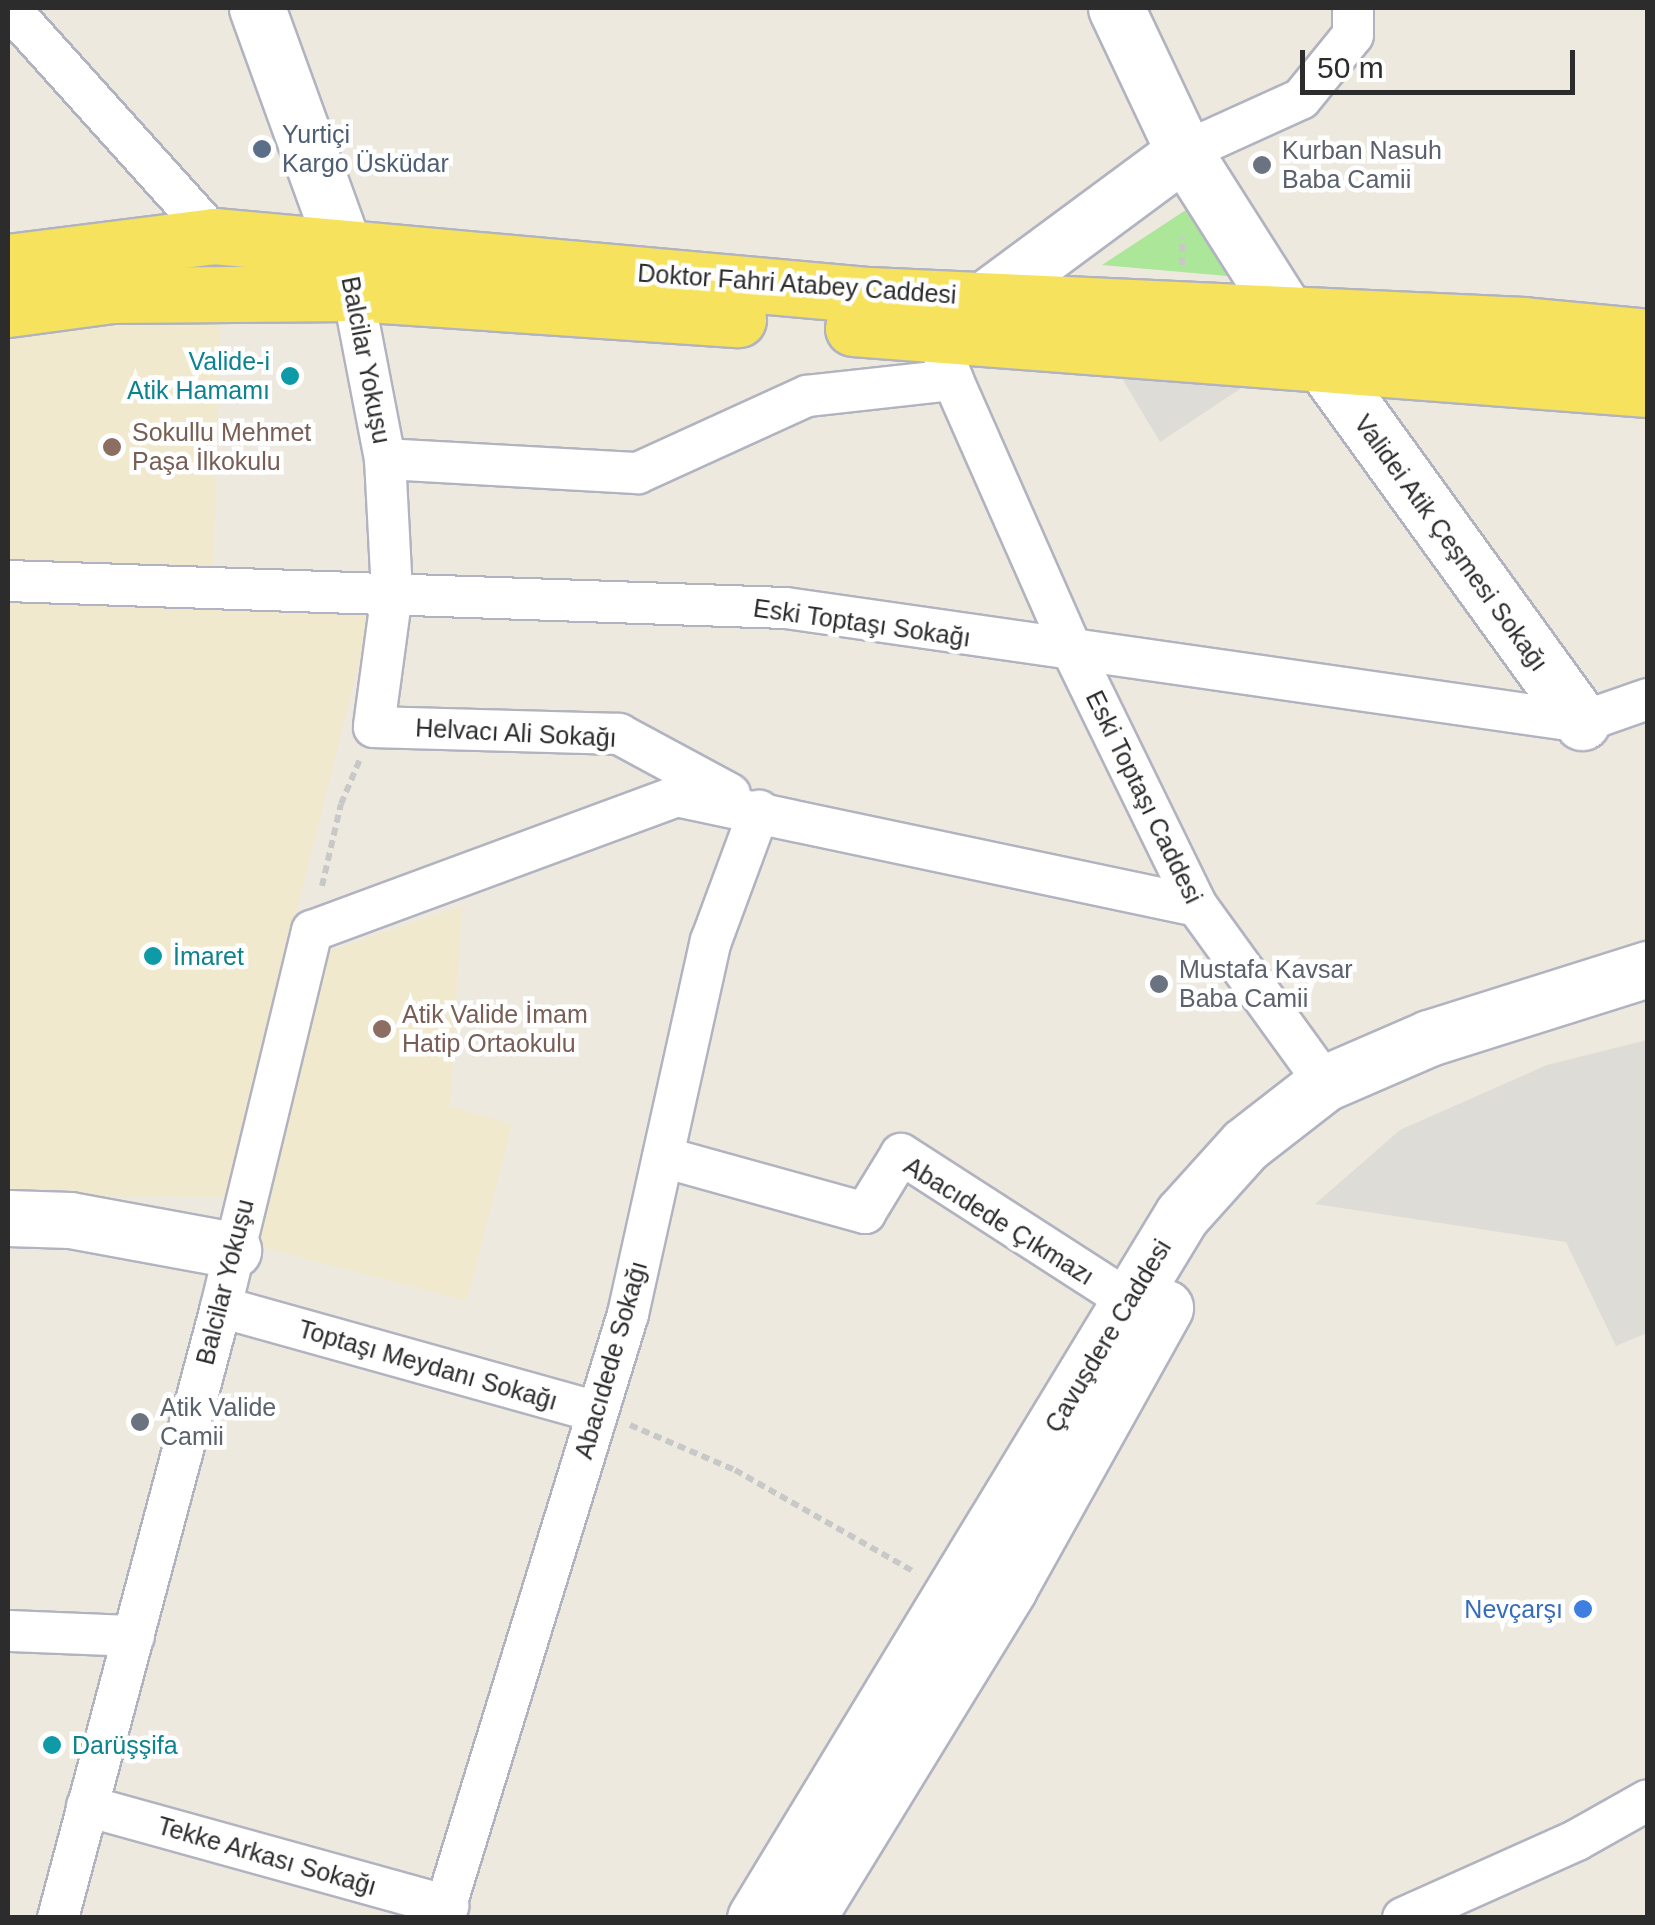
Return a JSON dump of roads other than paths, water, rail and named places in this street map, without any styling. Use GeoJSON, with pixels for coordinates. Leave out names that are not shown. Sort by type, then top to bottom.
{"type":"FeatureCollection","features":[{"type":"Feature","properties":{"kind":"main road","name":"Doktor Fahri Atabey Caddesi"},"geometry":{"type":"LineString","coordinates":[[8,262],[214,236],[348,269],[944,357],[1321,363],[1648,390]]}},
{"type":"Feature","properties":{"kind":"main road","name":"Doktor Fahri Atabey Caddesi"},"geometry":{"type":"LineString","coordinates":[[8,309],[348,269],[868,295],[988,297],[1648,337]]}},
{"type":"Feature","properties":{"kind":"street"},"geometry":{"type":"LineString","coordinates":[[9,8],[214,236]]}},
{"type":"Feature","properties":{"kind":"street","name":"Balcilar Yokuşu"},"geometry":{"type":"LineString","coordinates":[[257,8],[348,269],[385,459],[392,593],[374,727]]}},
{"type":"Feature","properties":{"kind":"street","name":"Validei Atik Çeşmesi Sokağı"},"geometry":{"type":"LineString","coordinates":[[1116,8],[1184,152],[1286,313],[1582,722]]}},
{"type":"Feature","properties":{"kind":"street"},"geometry":{"type":"LineString","coordinates":[[988,297],[1184,152],[1301,99],[1353,34],[1353,8]]}},
{"type":"Feature","properties":{"kind":"street"},"geometry":{"type":"LineString","coordinates":[[385,459],[638,473],[807,396],[944,357]]}},
{"type":"Feature","properties":{"kind":"street","name":"Eski Toptaşı Caddesi"},"geometry":{"type":"LineString","coordinates":[[944,357],[1074,654],[1196,906],[1334,1097]]}},
{"type":"Feature","properties":{"kind":"street","name":"Eski Toptaşı Sokağı"},"geometry":{"type":"LineString","coordinates":[[8,581],[786,608],[1074,654],[1582,722],[1648,699]]}},
{"type":"Feature","properties":{"kind":"street","name":"Helvacı Ali Sokağı"},"geometry":{"type":"LineString","coordinates":[[374,727],[619,734],[760,811]]}},
{"type":"Feature","properties":{"kind":"street","name":"Balcilar Yokuşu"},"geometry":{"type":"LineString","coordinates":[[58,1918],[221,1307],[312,931],[676,796],[760,811]]}},
{"type":"Feature","properties":{"kind":"street"},"geometry":{"type":"LineString","coordinates":[[760,811],[1196,906]]}},
{"type":"Feature","properties":{"kind":"street","name":"Abacıdede Sokağı"},"geometry":{"type":"LineString","coordinates":[[445,1912],[598,1412],[663,1157],[711,941],[760,811]]}},
{"type":"Feature","properties":{"kind":"street","name":"Çavuşdere Caddesi"},"geometry":{"type":"LineString","coordinates":[[807,1918],[1128,1301],[1182,1214],[1245,1145],[1334,1097],[1429,1038],[1648,969]]}},
{"type":"Feature","properties":{"kind":"street","name":"Çavuşdere Caddesi"},"geometry":{"type":"LineString","coordinates":[[755,1918],[971,1606],[1221,1209],[1334,1097],[1450,1066],[1648,1000]]}},
{"type":"Feature","properties":{"kind":"street","name":"Abacıdede Çıkmazı"},"geometry":{"type":"LineString","coordinates":[[663,1157],[866,1213],[901,1154],[1128,1301]]}},
{"type":"Feature","properties":{"kind":"street"},"geometry":{"type":"LineString","coordinates":[[8,1218],[70,1220],[233,1250]]}},
{"type":"Feature","properties":{"kind":"street","name":"Toptaşı Meydanı Sokağı"},"geometry":{"type":"LineString","coordinates":[[221,1307],[598,1412]]}},
{"type":"Feature","properties":{"kind":"street"},"geometry":{"type":"LineString","coordinates":[[8,1631],[134,1636]]}},
{"type":"Feature","properties":{"kind":"street"},"geometry":{"type":"LineString","coordinates":[[1402,1918],[1577,1840],[1648,1800]]}},
{"type":"Feature","properties":{"kind":"street","name":"Tekke Arkası Sokağı"},"geometry":{"type":"LineString","coordinates":[[87,1806],[445,1912]]}},
{"type":"Feature","properties":{"kind":"place","name":"Yurtiçi Kargo Üsküdar"},"geometry":{"type":"Point","coordinates":[262,149]}},
{"type":"Feature","properties":{"kind":"place","name":"Kurban Nasuh Baba Camii"},"geometry":{"type":"Point","coordinates":[1262,165]}},
{"type":"Feature","properties":{"kind":"place","name":"Valide-i Atik Hamamı"},"geometry":{"type":"Point","coordinates":[290,376]}},
{"type":"Feature","properties":{"kind":"place","name":"Sokullu Mehmet Paşa İlkokulu"},"geometry":{"type":"Point","coordinates":[112,447]}},
{"type":"Feature","properties":{"kind":"place","name":"İmaret"},"geometry":{"type":"Point","coordinates":[153,956]}},
{"type":"Feature","properties":{"kind":"place","name":"Mustafa Kavsar Baba Camii"},"geometry":{"type":"Point","coordinates":[1159,984]}},
{"type":"Feature","properties":{"kind":"place","name":"Atik Valide İmam Hatip Ortaokulu"},"geometry":{"type":"Point","coordinates":[382,1029]}},
{"type":"Feature","properties":{"kind":"place","name":"Atik Valide Camii"},"geometry":{"type":"Point","coordinates":[140,1422]}},
{"type":"Feature","properties":{"kind":"place","name":"Nevçarşı"},"geometry":{"type":"Point","coordinates":[1583,1609]}},
{"type":"Feature","properties":{"kind":"place","name":"Darüşşifa"},"geometry":{"type":"Point","coordinates":[52,1745]}}]}
